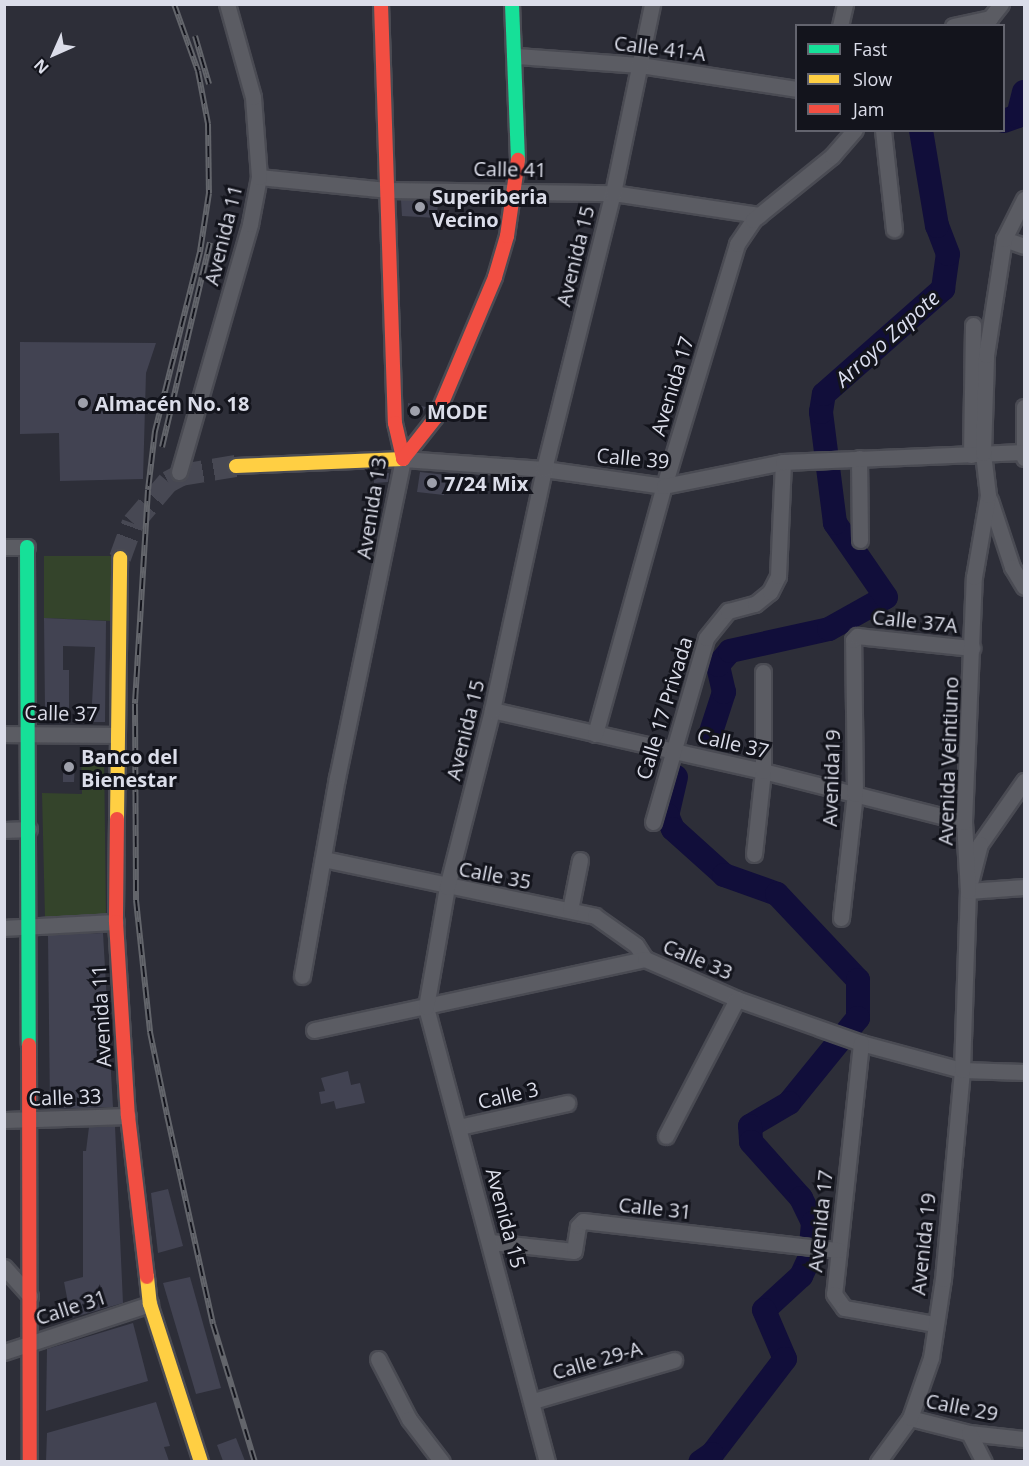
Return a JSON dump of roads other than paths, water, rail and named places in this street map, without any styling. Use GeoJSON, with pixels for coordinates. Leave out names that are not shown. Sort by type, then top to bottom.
{"type":"FeatureCollection","features":[{"type":"Feature","properties":{"kind":"main road","name":"Avenida 13"},"geometry":{"type":"LineString","coordinates":[[381,4],[395,423],[404,459]]}},
{"type":"Feature","properties":{"kind":"main road"},"geometry":{"type":"LineString","coordinates":[[404,459],[436,417],[495,277],[515,189],[519,155],[517,56],[512,4]]}},
{"type":"Feature","properties":{"kind":"main road","name":"Calle 39"},"geometry":{"type":"LineString","coordinates":[[236,466],[404,459]]}},
{"type":"Feature","properties":{"kind":"main road"},"geometry":{"type":"LineString","coordinates":[[27,547],[29,1120],[32,1298],[30,1461]]}},
{"type":"Feature","properties":{"kind":"main road","name":"Avenida 11"},"geometry":{"type":"LineString","coordinates":[[120,558],[116,922],[128,1116],[150,1304],[201,1461]]}},
{"type":"Feature","properties":{"kind":"street","name":"Avenida 11"},"geometry":{"type":"LineString","coordinates":[[179,472],[250,224],[259,177],[259,133],[253,97],[227,4]]}},
{"type":"Feature","properties":{"kind":"street","name":"Avenida 15"},"geometry":{"type":"LineString","coordinates":[[547,1461],[491,1242],[426,1007],[447,887],[492,711],[544,469],[613,193],[652,4]]}},
{"type":"Feature","properties":{"kind":"street"},"geometry":{"type":"LineString","coordinates":[[840,24],[845,4]]}},
{"type":"Feature","properties":{"kind":"street"},"geometry":{"type":"LineString","coordinates":[[962,24],[990,18],[1001,4]]}},
{"type":"Feature","properties":{"kind":"street","name":"Calle 41-A"},"geometry":{"type":"LineString","coordinates":[[517,56],[640,65],[795,89]]}},
{"type":"Feature","properties":{"kind":"street","name":"Avenida 17"},"geometry":{"type":"LineString","coordinates":[[595,734],[664,486],[737,244],[744,230],[759,214],[832,156],[853,132]]}},
{"type":"Feature","properties":{"kind":"street"},"geometry":{"type":"LineString","coordinates":[[883,132],[894,229]]}},
{"type":"Feature","properties":{"kind":"street","name":"Calle 41"},"geometry":{"type":"LineString","coordinates":[[259,177],[388,190],[515,189],[613,193],[759,214]]}},
{"type":"Feature","properties":{"kind":"street"},"geometry":{"type":"LineString","coordinates":[[977,454],[986,355],[1004,238],[1024,199]]}},
{"type":"Feature","properties":{"kind":"street"},"geometry":{"type":"LineString","coordinates":[[1004,238],[1024,246]]}},
{"type":"Feature","properties":{"kind":"street"},"geometry":{"type":"LineString","coordinates":[[973,325],[977,454]]}},
{"type":"Feature","properties":{"kind":"street"},"geometry":{"type":"LineString","coordinates":[[1024,407],[1024,454]]}},
{"type":"Feature","properties":{"kind":"street","name":"Avenida Veintiuno"},"geometry":{"type":"LineString","coordinates":[[962,1070],[968,891],[964,822],[974,577],[988,495],[977,454]]}},
{"type":"Feature","properties":{"kind":"street","name":"Calle 39"},"geometry":{"type":"LineString","coordinates":[[404,459],[544,469],[664,486],[783,462],[1024,454]]}},
{"type":"Feature","properties":{"kind":"street"},"geometry":{"type":"LineString","coordinates":[[859,458],[860,540]]}},
{"type":"Feature","properties":{"kind":"street","name":"Avenida 13"},"geometry":{"type":"LineString","coordinates":[[302,976],[322,859],[404,459]]}},
{"type":"Feature","properties":{"kind":"street","name":"Calle 17 Privada"},"geometry":{"type":"LineString","coordinates":[[653,822],[670,751],[706,638],[728,611],[755,604],[770,592],[778,576],[783,462]]}},
{"type":"Feature","properties":{"kind":"street"},"geometry":{"type":"LineString","coordinates":[[988,495],[1012,567],[1024,587]]}},
{"type":"Feature","properties":{"kind":"street"},"geometry":{"type":"LineString","coordinates":[[4,547],[27,547]]}},
{"type":"Feature","properties":{"kind":"street","name":"Calle 37A"},"geometry":{"type":"LineString","coordinates":[[854,638],[972,648]]}},
{"type":"Feature","properties":{"kind":"street","name":"Avenida19"},"geometry":{"type":"LineString","coordinates":[[841,918],[855,794],[854,638]]}},
{"type":"Feature","properties":{"kind":"street"},"geometry":{"type":"LineString","coordinates":[[754,855],[763,771],[763,672]]}},
{"type":"Feature","properties":{"kind":"street","name":"Calle 37"},"geometry":{"type":"LineString","coordinates":[[492,711],[763,771],[964,822]]}},
{"type":"Feature","properties":{"kind":"street","name":"Calle 37"},"geometry":{"type":"LineString","coordinates":[[4,734],[117,735]]}},
{"type":"Feature","properties":{"kind":"street"},"geometry":{"type":"LineString","coordinates":[[1024,781],[980,844],[968,891],[1024,887]]}},
{"type":"Feature","properties":{"kind":"street"},"geometry":{"type":"LineString","coordinates":[[4,830],[29,829]]}},
{"type":"Feature","properties":{"kind":"street","name":"Calle 35"},"geometry":{"type":"LineString","coordinates":[[322,859],[447,887],[570,910],[608,922],[636,945],[645,959]]}},
{"type":"Feature","properties":{"kind":"street"},"geometry":{"type":"LineString","coordinates":[[570,910],[580,860]]}},
{"type":"Feature","properties":{"kind":"street"},"geometry":{"type":"LineString","coordinates":[[4,928],[116,922]]}},
{"type":"Feature","properties":{"kind":"street","name":"Calle 33"},"geometry":{"type":"LineString","coordinates":[[314,1030],[645,959],[737,999],[861,1043],[962,1070],[1024,1071]]}},
{"type":"Feature","properties":{"kind":"street"},"geometry":{"type":"LineString","coordinates":[[666,1136],[737,999]]}},
{"type":"Feature","properties":{"kind":"street","name":"Avenida 17"},"geometry":{"type":"LineString","coordinates":[[861,1043],[834,1294],[844,1308],[935,1324]]}},
{"type":"Feature","properties":{"kind":"street","name":"Avenida 19"},"geometry":{"type":"LineString","coordinates":[[910,1418],[931,1358],[962,1070]]}},
{"type":"Feature","properties":{"kind":"street","name":"Calle 3"},"geometry":{"type":"LineString","coordinates":[[459,1127],[567,1103]]}},
{"type":"Feature","properties":{"kind":"street","name":"Calle 33"},"geometry":{"type":"LineString","coordinates":[[4,1120],[128,1116]]}},
{"type":"Feature","properties":{"kind":"street","name":"Calle 31"},"geometry":{"type":"LineString","coordinates":[[491,1242],[574,1251],[578,1226],[584,1221],[838,1250]]}},
{"type":"Feature","properties":{"kind":"street"},"geometry":{"type":"LineString","coordinates":[[4,1267],[32,1298]]}},
{"type":"Feature","properties":{"kind":"street","name":"Calle 31"},"geometry":{"type":"LineString","coordinates":[[4,1352],[150,1304]]}},
{"type":"Feature","properties":{"kind":"street"},"geometry":{"type":"LineString","coordinates":[[378,1359],[409,1419],[442,1461]]}},
{"type":"Feature","properties":{"kind":"street","name":"Calle 29-A"},"geometry":{"type":"LineString","coordinates":[[533,1401],[674,1360]]}},
{"type":"Feature","properties":{"kind":"street","name":"Calle 29"},"geometry":{"type":"LineString","coordinates":[[878,1461],[910,1418],[969,1433],[1024,1439]]}},
{"type":"Feature","properties":{"kind":"street"},"geometry":{"type":"LineString","coordinates":[[969,1433],[984,1461]]}},
{"type":"Feature","properties":{"kind":"waterway","name":"Arroyo Zapote"},"geometry":{"type":"LineString","coordinates":[[1005,121],[1018,116],[1024,92]]}},
{"type":"Feature","properties":{"kind":"waterway","name":"Arroyo Zapote"},"geometry":{"type":"LineString","coordinates":[[711,732],[724,692],[718,665],[730,651],[829,629],[886,597],[835,523],[821,412],[824,394],[943,289],[948,254],[937,226],[921,132]]}},
{"type":"Feature","properties":{"kind":"waterway","name":"Arroyo Zapote"},"geometry":{"type":"LineString","coordinates":[[676,777],[667,815],[673,829],[724,875],[777,894],[858,980],[858,1018],[789,1103],[750,1126],[751,1142],[801,1198],[813,1223],[810,1257],[801,1276],[764,1310],[785,1359],[712,1454],[700,1462]]}},
{"type":"Feature","properties":{"kind":"tunnel"},"geometry":{"type":"LineString","coordinates":[[120,558],[133,523],[168,482],[181,475],[236,466]]}},
{"type":"Feature","properties":{"kind":"railway"},"geometry":{"type":"LineString","coordinates":[[174,4],[198,71],[208,124],[209,193],[200,252],[155,431],[148,490],[135,704],[136,900],[150,1032],[167,1115],[213,1324],[255,1462]]}},
{"type":"Feature","properties":{"kind":"railway"},"geometry":{"type":"LineString","coordinates":[[195,36],[209,84]]}},
{"type":"Feature","properties":{"kind":"railway"},"geometry":{"type":"LineString","coordinates":[[162,447],[210,243]]}},
{"type":"Feature","properties":{"kind":"place","name":"Superiberia Vecino"},"geometry":{"type":"Point","coordinates":[420,207]}},
{"type":"Feature","properties":{"kind":"place","name":"Almacén No. 18"},"geometry":{"type":"Point","coordinates":[83,403]}},
{"type":"Feature","properties":{"kind":"place","name":"MODE"},"geometry":{"type":"Point","coordinates":[415,411]}},
{"type":"Feature","properties":{"kind":"place","name":"7/24 Mix"},"geometry":{"type":"Point","coordinates":[432,483]}},
{"type":"Feature","properties":{"kind":"place","name":"Banco del Bienestar"},"geometry":{"type":"Point","coordinates":[69,767]}}]}
